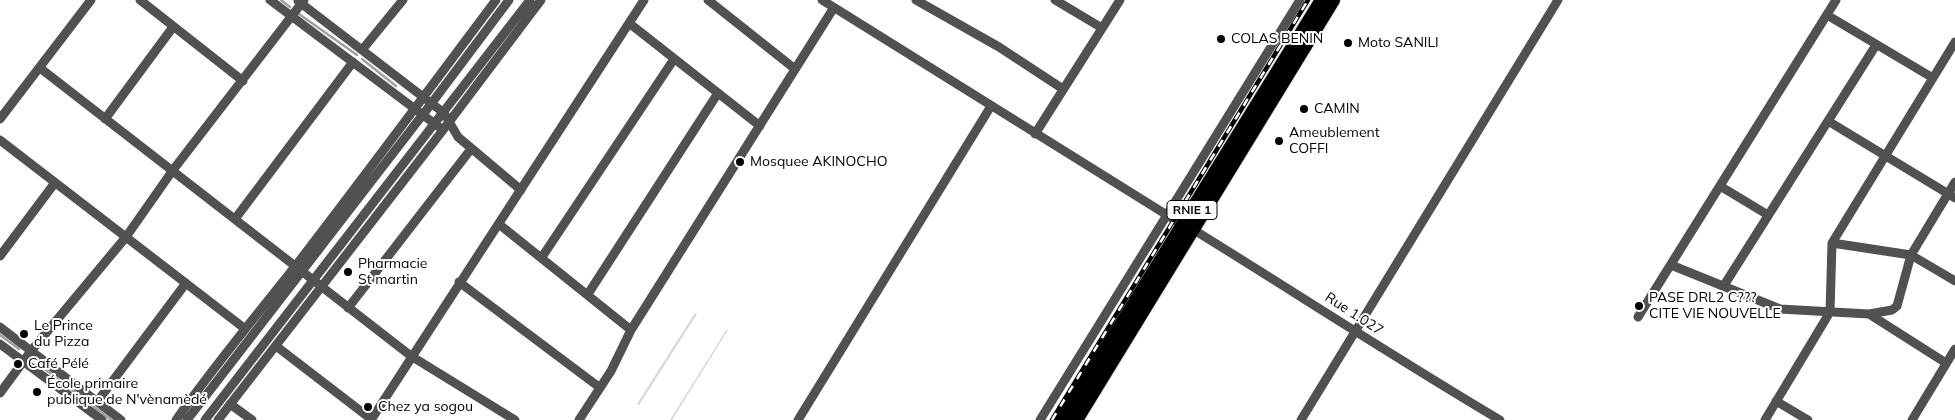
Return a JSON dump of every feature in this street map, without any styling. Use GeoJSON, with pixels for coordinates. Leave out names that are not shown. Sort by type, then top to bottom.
{"type":"FeatureCollection","features":[{"type":"Feature","properties":{"kind":"highway","name":"RNIE 1"},"geometry":{"type":"LineString","coordinates":[[1076,420],[1322,0]]}},
{"type":"Feature","properties":{"kind":"highway","name":"RNIE 1"},"geometry":{"type":"LineString","coordinates":[[1062,420],[1333,0]]}},
{"type":"Feature","properties":{"kind":"street"},"geometry":{"type":"LineString","coordinates":[[0,119],[91,0]]}},
{"type":"Feature","properties":{"kind":"street"},"geometry":{"type":"LineString","coordinates":[[140,0],[243,80]]}},
{"type":"Feature","properties":{"kind":"street"},"geometry":{"type":"LineString","coordinates":[[270,0],[439,127],[454,131]]}},
{"type":"Feature","properties":{"kind":"street"},"geometry":{"type":"LineString","coordinates":[[362,50],[403,0]]}},
{"type":"Feature","properties":{"kind":"street"},"geometry":{"type":"LineString","coordinates":[[186,420],[496,0]]}},
{"type":"Feature","properties":{"kind":"street"},"geometry":{"type":"LineString","coordinates":[[176,420],[244,328],[299,268],[423,115],[509,0]]}},
{"type":"Feature","properties":{"kind":"street"},"geometry":{"type":"LineString","coordinates":[[447,117],[530,0]]}},
{"type":"Feature","properties":{"kind":"street"},"geometry":{"type":"LineString","coordinates":[[205,420],[318,284],[439,127],[541,0]]}},
{"type":"Feature","properties":{"kind":"street"},"geometry":{"type":"LineString","coordinates":[[276,346],[371,419],[459,282],[500,225],[520,190],[644,0]]}},
{"type":"Feature","properties":{"kind":"street"},"geometry":{"type":"LineString","coordinates":[[708,0],[795,69]]}},
{"type":"Feature","properties":{"kind":"street","name":"Rue 1.027"},"geometry":{"type":"LineString","coordinates":[[822,0],[833,9],[1035,134],[1356,330],[1398,360],[1500,420]]}},
{"type":"Feature","properties":{"kind":"street"},"geometry":{"type":"LineString","coordinates":[[916,0],[999,47],[1063,89]]}},
{"type":"Feature","properties":{"kind":"street"},"geometry":{"type":"LineString","coordinates":[[1055,0],[1102,28]]}},
{"type":"Feature","properties":{"kind":"street"},"geometry":{"type":"LineString","coordinates":[[1035,134],[1120,0]]}},
{"type":"Feature","properties":{"kind":"street"},"geometry":{"type":"LineString","coordinates":[[1040,420],[1300,0]]}},
{"type":"Feature","properties":{"kind":"street"},"geometry":{"type":"LineString","coordinates":[[1301,420],[1558,0]]}},
{"type":"Feature","properties":{"kind":"street"},"geometry":{"type":"LineString","coordinates":[[1638,317],[1836,0]]}},
{"type":"Feature","properties":{"kind":"street"},"geometry":{"type":"LineString","coordinates":[[0,393],[22,362],[126,236],[173,170],[243,80],[300,1],[447,117],[454,131],[471,149],[520,190]]}},
{"type":"Feature","properties":{"kind":"street"},"geometry":{"type":"LineString","coordinates":[[579,420],[611,371],[631,330],[833,9]]}},
{"type":"Feature","properties":{"kind":"street"},"geometry":{"type":"LineString","coordinates":[[1827,15],[1933,78]]}},
{"type":"Feature","properties":{"kind":"street"},"geometry":{"type":"LineString","coordinates":[[629,23],[760,126]]}},
{"type":"Feature","properties":{"kind":"street"},"geometry":{"type":"LineString","coordinates":[[105,119],[174,27]]}},
{"type":"Feature","properties":{"kind":"street"},"geometry":{"type":"LineString","coordinates":[[1765,420],[1830,312],[1832,243],[1955,42]]}},
{"type":"Feature","properties":{"kind":"street"},"geometry":{"type":"LineString","coordinates":[[1723,287],[1876,44]]}},
{"type":"Feature","properties":{"kind":"street"},"geometry":{"type":"LineString","coordinates":[[542,257],[674,59]]}},
{"type":"Feature","properties":{"kind":"street"},"geometry":{"type":"LineString","coordinates":[[235,219],[353,62]]}},
{"type":"Feature","properties":{"kind":"street"},"geometry":{"type":"LineString","coordinates":[[40,68],[411,356],[515,420]]}},
{"type":"Feature","properties":{"kind":"street"},"geometry":{"type":"LineString","coordinates":[[588,294],[718,93]]}},
{"type":"Feature","properties":{"kind":"street"},"geometry":{"type":"LineString","coordinates":[[798,420],[991,106]]}},
{"type":"Feature","properties":{"kind":"street"},"geometry":{"type":"LineString","coordinates":[[1828,122],[1951,196]]}},
{"type":"Feature","properties":{"kind":"street"},"geometry":{"type":"LineString","coordinates":[[0,140],[54,184],[126,236],[244,328]]}},
{"type":"Feature","properties":{"kind":"street"},"geometry":{"type":"LineString","coordinates":[[348,308],[471,149]]}},
{"type":"Feature","properties":{"kind":"street"},"geometry":{"type":"LineString","coordinates":[[1671,265],[1780,309],[1869,314],[1892,310],[1897,306],[1911,255],[1951,196],[1955,182]]}},
{"type":"Feature","properties":{"kind":"street"},"geometry":{"type":"LineString","coordinates":[[0,256],[54,184]]}},
{"type":"Feature","properties":{"kind":"street"},"geometry":{"type":"LineString","coordinates":[[1720,186],[1768,215]]}},
{"type":"Feature","properties":{"kind":"street"},"geometry":{"type":"LineString","coordinates":[[500,225],[631,330]]}},
{"type":"Feature","properties":{"kind":"street"},"geometry":{"type":"LineString","coordinates":[[1832,243],[1911,255],[1955,281]]}},
{"type":"Feature","properties":{"kind":"street"},"geometry":{"type":"LineString","coordinates":[[97,402],[186,282]]}},
{"type":"Feature","properties":{"kind":"street"},"geometry":{"type":"LineString","coordinates":[[459,282],[599,387]]}},
{"type":"Feature","properties":{"kind":"street"},"geometry":{"type":"LineString","coordinates":[[218,420],[276,346],[318,284]]}},
{"type":"Feature","properties":{"kind":"street"},"geometry":{"type":"LineString","coordinates":[[1869,314],[1946,363]]}},
{"type":"Feature","properties":{"kind":"street"},"geometry":{"type":"LineString","coordinates":[[0,327],[121,420]]}},
{"type":"Feature","properties":{"kind":"street"},"geometry":{"type":"LineString","coordinates":[[0,344],[102,420]]}},
{"type":"Feature","properties":{"kind":"street"},"geometry":{"type":"LineString","coordinates":[[1912,420],[1955,349]]}},
{"type":"Feature","properties":{"kind":"street"},"geometry":{"type":"LineString","coordinates":[[1776,401],[1808,420]]}},
{"type":"Feature","properties":{"kind":"street"},"geometry":{"type":"LineString","coordinates":[[230,404],[252,420]]}},
{"type":"Feature","properties":{"kind":"shaded area"},"geometry":{"type":"Polygon","coordinates":[[[695,313],[697,314],[639,405],[637,404],[695,313]]]}},
{"type":"Feature","properties":{"kind":"shaded area"},"geometry":{"type":"Polygon","coordinates":[[[727,329],[672,420],[670,420],[727,329]]]}},
{"type":"Feature","properties":{"kind":"waterway"},"geometry":{"type":"LineString","coordinates":[[281,0],[290,7]]}},
{"type":"Feature","properties":{"kind":"waterway"},"geometry":{"type":"LineString","coordinates":[[299,14],[357,55]]}},
{"type":"Feature","properties":{"kind":"waterway"},"geometry":{"type":"LineString","coordinates":[[362,59],[396,86]]}},
{"type":"Feature","properties":{"kind":"waterway"},"geometry":{"type":"LineString","coordinates":[[0,335],[19,349]]}},
{"type":"Feature","properties":{"kind":"waterway"},"geometry":{"type":"LineString","coordinates":[[37,363],[111,420]]}},
{"type":"Feature","properties":{"kind":"railway"},"geometry":{"type":"LineString","coordinates":[[1052,420],[1308,0]]}},
{"type":"Feature","properties":{"kind":"place","name":"COLAS BENIN"},"geometry":{"type":"Point","coordinates":[1221,39]}},
{"type":"Feature","properties":{"kind":"place","name":"Moto SANILI"},"geometry":{"type":"Point","coordinates":[1348,43]}},
{"type":"Feature","properties":{"kind":"place","name":"CAMIN"},"geometry":{"type":"Point","coordinates":[1304,109]}},
{"type":"Feature","properties":{"kind":"place","name":"Ameublement COFFI"},"geometry":{"type":"Point","coordinates":[1279,141]}},
{"type":"Feature","properties":{"kind":"place","name":"Mosquee AKINOCHO"},"geometry":{"type":"Point","coordinates":[740,162]}},
{"type":"Feature","properties":{"kind":"place","name":"Pharmacie St martin"},"geometry":{"type":"Point","coordinates":[348,272]}},
{"type":"Feature","properties":{"kind":"place","name":"PASE DRL2 C??? CITE VIE NOUVELLE"},"geometry":{"type":"Point","coordinates":[1639,306]}},
{"type":"Feature","properties":{"kind":"place","name":"Le Prince du Pizza"},"geometry":{"type":"Point","coordinates":[24,334]}},
{"type":"Feature","properties":{"kind":"place","name":"Café Pélé"},"geometry":{"type":"Point","coordinates":[18,364]}},
{"type":"Feature","properties":{"kind":"place","name":"École primaire publique de N'vènamèdé"},"geometry":{"type":"Point","coordinates":[37,392]}},
{"type":"Feature","properties":{"kind":"place","name":"Chez ya sogou"},"geometry":{"type":"Point","coordinates":[368,407]}}]}
